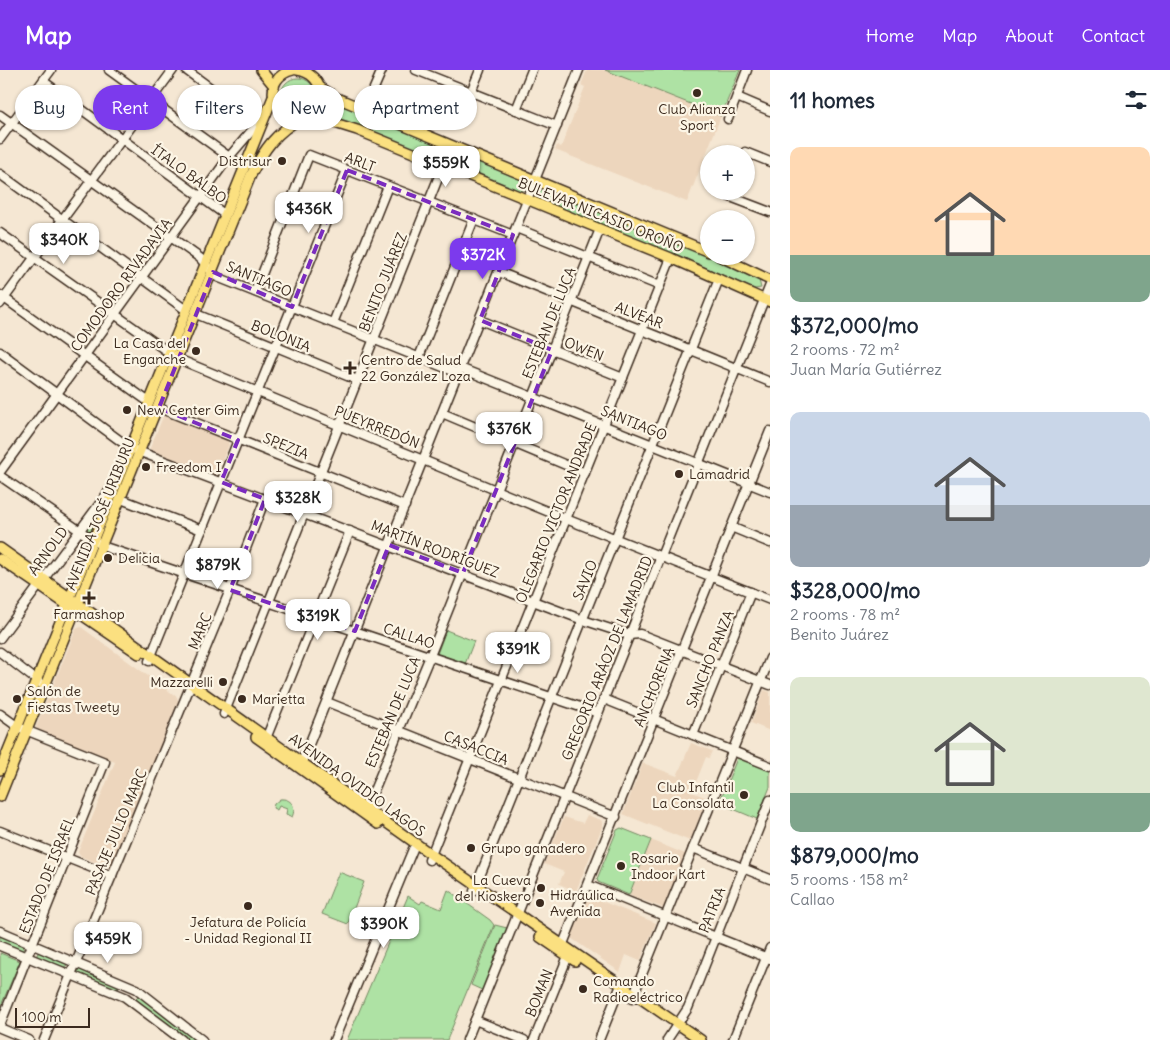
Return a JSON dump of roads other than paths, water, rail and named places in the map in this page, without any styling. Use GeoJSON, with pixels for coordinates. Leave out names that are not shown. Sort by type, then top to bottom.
{"type":"FeatureCollection","features":[{"type":"Feature","properties":{"kind":"main road"},"geometry":{"type":"LineString","coordinates":[[261,70],[273,85]]}},
{"type":"Feature","properties":{"kind":"main road"},"geometry":{"type":"LineString","coordinates":[[275,85],[289,71],[306,71],[314,74]]}},
{"type":"Feature","properties":{"kind":"main road","name":"AVENIDA JOSÉ URIBURU"},"geometry":{"type":"LineString","coordinates":[[262,120],[272,99]]}},
{"type":"Feature","properties":{"kind":"main road","name":"BULEVAR NICASIO OROÑO"},"geometry":{"type":"LineString","coordinates":[[344,126],[357,130],[671,258],[767,300]]}},
{"type":"Feature","properties":{"kind":"main road","name":"AVENIDA JOSÉ URIBURU"},"geometry":{"type":"LineString","coordinates":[[3,774],[27,731],[45,686],[93,541],[257,130]]}},
{"type":"Feature","properties":{"kind":"main road","name":"AVENIDA JOSÉ URIBURU"},"geometry":{"type":"LineString","coordinates":[[0,797],[3,774],[18,727],[37,680],[102,546],[251,175],[262,153],[278,133],[283,130]]}},
{"type":"Feature","properties":{"kind":"main road","name":"BULEVAR NICASIO OROÑO"},"geometry":{"type":"LineString","coordinates":[[416,130],[700,248]]}},
{"type":"Feature","properties":{"kind":"main road"},"geometry":{"type":"LineString","coordinates":[[738,265],[770,280]]}},
{"type":"Feature","properties":{"kind":"main road","name":"AVENIDA OVIDIO LAGOS"},"geometry":{"type":"LineString","coordinates":[[0,548],[41,582],[430,858],[564,951],[676,1026],[701,1040]]}},
{"type":"Feature","properties":{"kind":"main road","name":"AVENIDA OVIDIO LAGOS"},"geometry":{"type":"LineString","coordinates":[[0,559],[41,582]]}},
{"type":"Feature","properties":{"kind":"main road","name":"AVENIDA OVIDIO LAGOS"},"geometry":{"type":"LineString","coordinates":[[365,811],[413,849],[430,858]]}},
{"type":"Feature","properties":{"kind":"main road","name":"AVENIDA OVIDIO LAGOS"},"geometry":{"type":"LineString","coordinates":[[676,1026],[690,1040]]}},
{"type":"Feature","properties":{"kind":"street"},"geometry":{"type":"LineString","coordinates":[[0,139],[51,70]]}},
{"type":"Feature","properties":{"kind":"street"},"geometry":{"type":"LineString","coordinates":[[109,70],[130,85]]}},
{"type":"Feature","properties":{"kind":"street"},"geometry":{"type":"LineString","coordinates":[[162,85],[173,70]]}},
{"type":"Feature","properties":{"kind":"street"},"geometry":{"type":"LineString","coordinates":[[186,70],[206,85]]}},
{"type":"Feature","properties":{"kind":"street"},"geometry":{"type":"LineString","coordinates":[[375,85],[382,70]]}},
{"type":"Feature","properties":{"kind":"street"},"geometry":{"type":"LineString","coordinates":[[416,70],[433,73],[457,85]]}},
{"type":"Feature","properties":{"kind":"street"},"geometry":{"type":"LineString","coordinates":[[474,85],[480,70]]}},
{"type":"Feature","properties":{"kind":"street"},"geometry":{"type":"LineString","coordinates":[[516,110],[532,70]]}},
{"type":"Feature","properties":{"kind":"street"},"geometry":{"type":"LineString","coordinates":[[301,766],[579,70]]}},
{"type":"Feature","properties":{"kind":"street"},"geometry":{"type":"LineString","coordinates":[[728,119],[747,70]]}},
{"type":"Feature","properties":{"kind":"street","name":"ÍTALO BALBO"},"geometry":{"type":"LineString","coordinates":[[43,81],[120,140],[224,214]]}},
{"type":"Feature","properties":{"kind":"street"},"geometry":{"type":"LineString","coordinates":[[477,94],[557,126]]}},
{"type":"Feature","properties":{"kind":"street"},"geometry":{"type":"LineString","coordinates":[[737,97],[770,111]]}},
{"type":"Feature","properties":{"kind":"street"},"geometry":{"type":"LineString","coordinates":[[167,112],[243,168]]}},
{"type":"Feature","properties":{"kind":"street","name":"SANTIAGO"},"geometry":{"type":"LineString","coordinates":[[0,115],[200,258],[217,277],[419,357],[605,424],[770,492]]}},
{"type":"Feature","properties":{"kind":"street"},"geometry":{"type":"LineString","coordinates":[[128,130],[1,299],[148,402]]}},
{"type":"Feature","properties":{"kind":"street","name":"COMODORO RIVADAVIA"},"geometry":{"type":"LineString","coordinates":[[0,474],[229,157],[254,130]]}},
{"type":"Feature","properties":{"kind":"street","name":"ARLT"},"geometry":{"type":"LineString","coordinates":[[255,292],[309,155],[474,220],[589,257],[660,286]]}},
{"type":"Feature","properties":{"kind":"street"},"geometry":{"type":"LineString","coordinates":[[755,156],[770,162]]}},
{"type":"Feature","properties":{"kind":"street","name":"BENITO JUÁREZ"},"geometry":{"type":"LineString","coordinates":[[225,711],[443,166]]}},
{"type":"Feature","properties":{"kind":"street"},"geometry":{"type":"LineString","coordinates":[[150,658],[347,170]]}},
{"type":"Feature","properties":{"kind":"street"},"geometry":{"type":"LineString","coordinates":[[0,174],[186,310]]}},
{"type":"Feature","properties":{"kind":"street"},"geometry":{"type":"LineString","coordinates":[[333,323],[388,186]]}},
{"type":"Feature","properties":{"kind":"street"},"geometry":{"type":"LineString","coordinates":[[738,200],[770,212]]}},
{"type":"Feature","properties":{"kind":"street"},"geometry":{"type":"LineString","coordinates":[[419,357],[474,220]]}},
{"type":"Feature","properties":{"kind":"street","name":"ESTEBAN DE LUCA"},"geometry":{"type":"LineString","coordinates":[[365,811],[464,573],[600,229]]}},
{"type":"Feature","properties":{"kind":"street","name":"PUEYRREDÓN"},"geometry":{"type":"LineString","coordinates":[[0,232],[178,359],[257,394],[424,459],[615,539],[770,600]]}},
{"type":"Feature","properties":{"kind":"street","name":"OLEGARIO VICTOR ANDRADE"},"geometry":{"type":"LineString","coordinates":[[430,858],[503,681],[671,258]]}},
{"type":"Feature","properties":{"kind":"street","name":"ALVEAR"},"geometry":{"type":"LineString","coordinates":[[499,272],[770,382]]}},
{"type":"Feature","properties":{"kind":"street","name":"SAVIO"},"geometry":{"type":"LineString","coordinates":[[475,888],[719,279]]}},
{"type":"Feature","properties":{"kind":"street","name":"GREGORIO ARÁOZ DE LAMADRID"},"geometry":{"type":"LineString","coordinates":[[467,1040],[629,634],[737,368],[767,300],[770,285]]}},
{"type":"Feature","properties":{"kind":"street","name":"BOLONIA"},"geometry":{"type":"LineString","coordinates":[[196,314],[357,380]]}},
{"type":"Feature","properties":{"kind":"street","name":"OWEN"},"geometry":{"type":"LineString","coordinates":[[480,320],[623,378]]}},
{"type":"Feature","properties":{"kind":"street","name":"MARTÍN RODRÍGUEZ"},"geometry":{"type":"LineString","coordinates":[[0,352],[130,448],[464,573],[583,620],[629,634],[640,634],[770,685]]}},
{"type":"Feature","properties":{"kind":"street","name":"SPEZIA"},"geometry":{"type":"LineString","coordinates":[[158,408],[405,506]]}},
{"type":"Feature","properties":{"kind":"street"},"geometry":{"type":"LineString","coordinates":[[442,413],[585,473]]}},
{"type":"Feature","properties":{"kind":"street","name":"ANCHORENA"},"geometry":{"type":"LineString","coordinates":[[564,951],[588,885],[770,431]]}},
{"type":"Feature","properties":{"kind":"street","name":"CALLAO"},"geometry":{"type":"LineString","coordinates":[[0,474],[102,546],[598,713]]}},
{"type":"Feature","properties":{"kind":"street","name":"ARNOLD"},"geometry":{"type":"LineString","coordinates":[[0,638],[78,530],[118,479]]}},
{"type":"Feature","properties":{"kind":"street"},"geometry":{"type":"LineString","coordinates":[[121,499],[202,530]]}},
{"type":"Feature","properties":{"kind":"street","name":"MARC"},"geometry":{"type":"LineString","coordinates":[[190,686],[265,499]]}},
{"type":"Feature","properties":{"kind":"street"},"geometry":{"type":"LineString","coordinates":[[731,527],[770,542]]}},
{"type":"Feature","properties":{"kind":"street"},"geometry":{"type":"LineString","coordinates":[[265,740],[350,531]]}},
{"type":"Feature","properties":{"kind":"street","name":"SANCHO PANZA"},"geometry":{"type":"LineString","coordinates":[[693,735],[751,592]]}},
{"type":"Feature","properties":{"kind":"street"},"geometry":{"type":"LineString","coordinates":[[0,652],[45,686]]}},
{"type":"Feature","properties":{"kind":"street"},"geometry":{"type":"LineString","coordinates":[[633,997],[770,658]]}},
{"type":"Feature","properties":{"kind":"street","name":"PASAJE JULIO MARC"},"geometry":{"type":"LineString","coordinates":[[44,1040],[190,686]]}},
{"type":"Feature","properties":{"kind":"street"},"geometry":{"type":"LineString","coordinates":[[604,699],[770,766]]}},
{"type":"Feature","properties":{"kind":"street","name":"CASACCIA"},"geometry":{"type":"LineString","coordinates":[[327,702],[616,817]]}},
{"type":"Feature","properties":{"kind":"street"},"geometry":{"type":"LineString","coordinates":[[0,714],[27,731]]}},
{"type":"Feature","properties":{"kind":"street","name":"ESTADO DE ISRAEL"},"geometry":{"type":"LineString","coordinates":[[0,1026],[105,762],[27,731]]}},
{"type":"Feature","properties":{"kind":"street","name":"PATRIA"},"geometry":{"type":"LineString","coordinates":[[667,1040],[688,1008],[770,800]]}},
{"type":"Feature","properties":{"kind":"street"},"geometry":{"type":"LineString","coordinates":[[0,831],[112,876]]}},
{"type":"Feature","properties":{"kind":"street"},"geometry":{"type":"LineString","coordinates":[[693,848],[770,879]]}},
{"type":"Feature","properties":{"kind":"street"},"geometry":{"type":"LineString","coordinates":[[334,1040],[413,849]]}},
{"type":"Feature","properties":{"kind":"street"},"geometry":{"type":"LineString","coordinates":[[588,885],[768,958]]}},
{"type":"Feature","properties":{"kind":"street"},"geometry":{"type":"LineString","coordinates":[[0,931],[137,989],[202,1040]]}},
{"type":"Feature","properties":{"kind":"street"},"geometry":{"type":"LineString","coordinates":[[0,946],[125,997],[182,1040]]}},
{"type":"Feature","properties":{"kind":"street"},"geometry":{"type":"LineString","coordinates":[[733,1040],[768,958],[770,948]]}},
{"type":"Feature","properties":{"kind":"street","name":"BOMAN"},"geometry":{"type":"LineString","coordinates":[[534,1040],[564,951]]}},
{"type":"Feature","properties":{"kind":"street"},"geometry":{"type":"LineString","coordinates":[[599,1040],[620,988]]}},
{"type":"Feature","properties":{"kind":"street"},"geometry":{"type":"LineString","coordinates":[[475,1020],[524,1040]]}},
{"type":"Feature","properties":{"kind":"street"},"geometry":{"type":"LineString","coordinates":[[0,1026],[29,1040]]}},
{"type":"Feature","properties":{"kind":"place","name":"Club Alianza Sport"},"geometry":{"type":"Point","coordinates":[697,93]}},
{"type":"Feature","properties":{"kind":"place","name":"Distrisur"},"geometry":{"type":"Point","coordinates":[282,161]}},
{"type":"Feature","properties":{"kind":"place","name":"La Casa del Enganche"},"geometry":{"type":"Point","coordinates":[196,351]}},
{"type":"Feature","properties":{"kind":"place","name":"Centro de Salud 22 González Loza"},"geometry":{"type":"Point","coordinates":[350,368]}},
{"type":"Feature","properties":{"kind":"place","name":"New Center Gim"},"geometry":{"type":"Point","coordinates":[127,410]}},
{"type":"Feature","properties":{"kind":"place","name":"Freedom I"},"geometry":{"type":"Point","coordinates":[146,467]}},
{"type":"Feature","properties":{"kind":"place","name":"Lamadrid"},"geometry":{"type":"Point","coordinates":[679,474]}},
{"type":"Feature","properties":{"kind":"place","name":"Delicia"},"geometry":{"type":"Point","coordinates":[108,558]}},
{"type":"Feature","properties":{"kind":"place","name":"Farmashop"},"geometry":{"type":"Point","coordinates":[89,598]}},
{"type":"Feature","properties":{"kind":"place","name":"Mazzarelli"},"geometry":{"type":"Point","coordinates":[223,682]}},
{"type":"Feature","properties":{"kind":"place","name":"Salón de Fiestas Tweety"},"geometry":{"type":"Point","coordinates":[17,699]}},
{"type":"Feature","properties":{"kind":"place","name":"Marietta"},"geometry":{"type":"Point","coordinates":[242,699]}},
{"type":"Feature","properties":{"kind":"place","name":"Club Infantil La Consolata"},"geometry":{"type":"Point","coordinates":[744,795]}},
{"type":"Feature","properties":{"kind":"place","name":"Grupo ganadero"},"geometry":{"type":"Point","coordinates":[471,848]}},
{"type":"Feature","properties":{"kind":"place","name":"Rosario Indoor Kart"},"geometry":{"type":"Point","coordinates":[621,866]}},
{"type":"Feature","properties":{"kind":"place","name":"La Cueva del Kioskero"},"geometry":{"type":"Point","coordinates":[541,888]}},
{"type":"Feature","properties":{"kind":"place","name":"Hidráulica Avenida"},"geometry":{"type":"Point","coordinates":[540,903]}},
{"type":"Feature","properties":{"kind":"place","name":"Jefatura de Policía - Unidad Regional II"},"geometry":{"type":"Point","coordinates":[248,906]}},
{"type":"Feature","properties":{"kind":"place","name":"Comando Radioeléctrico"},"geometry":{"type":"Point","coordinates":[583,989]}}]}
